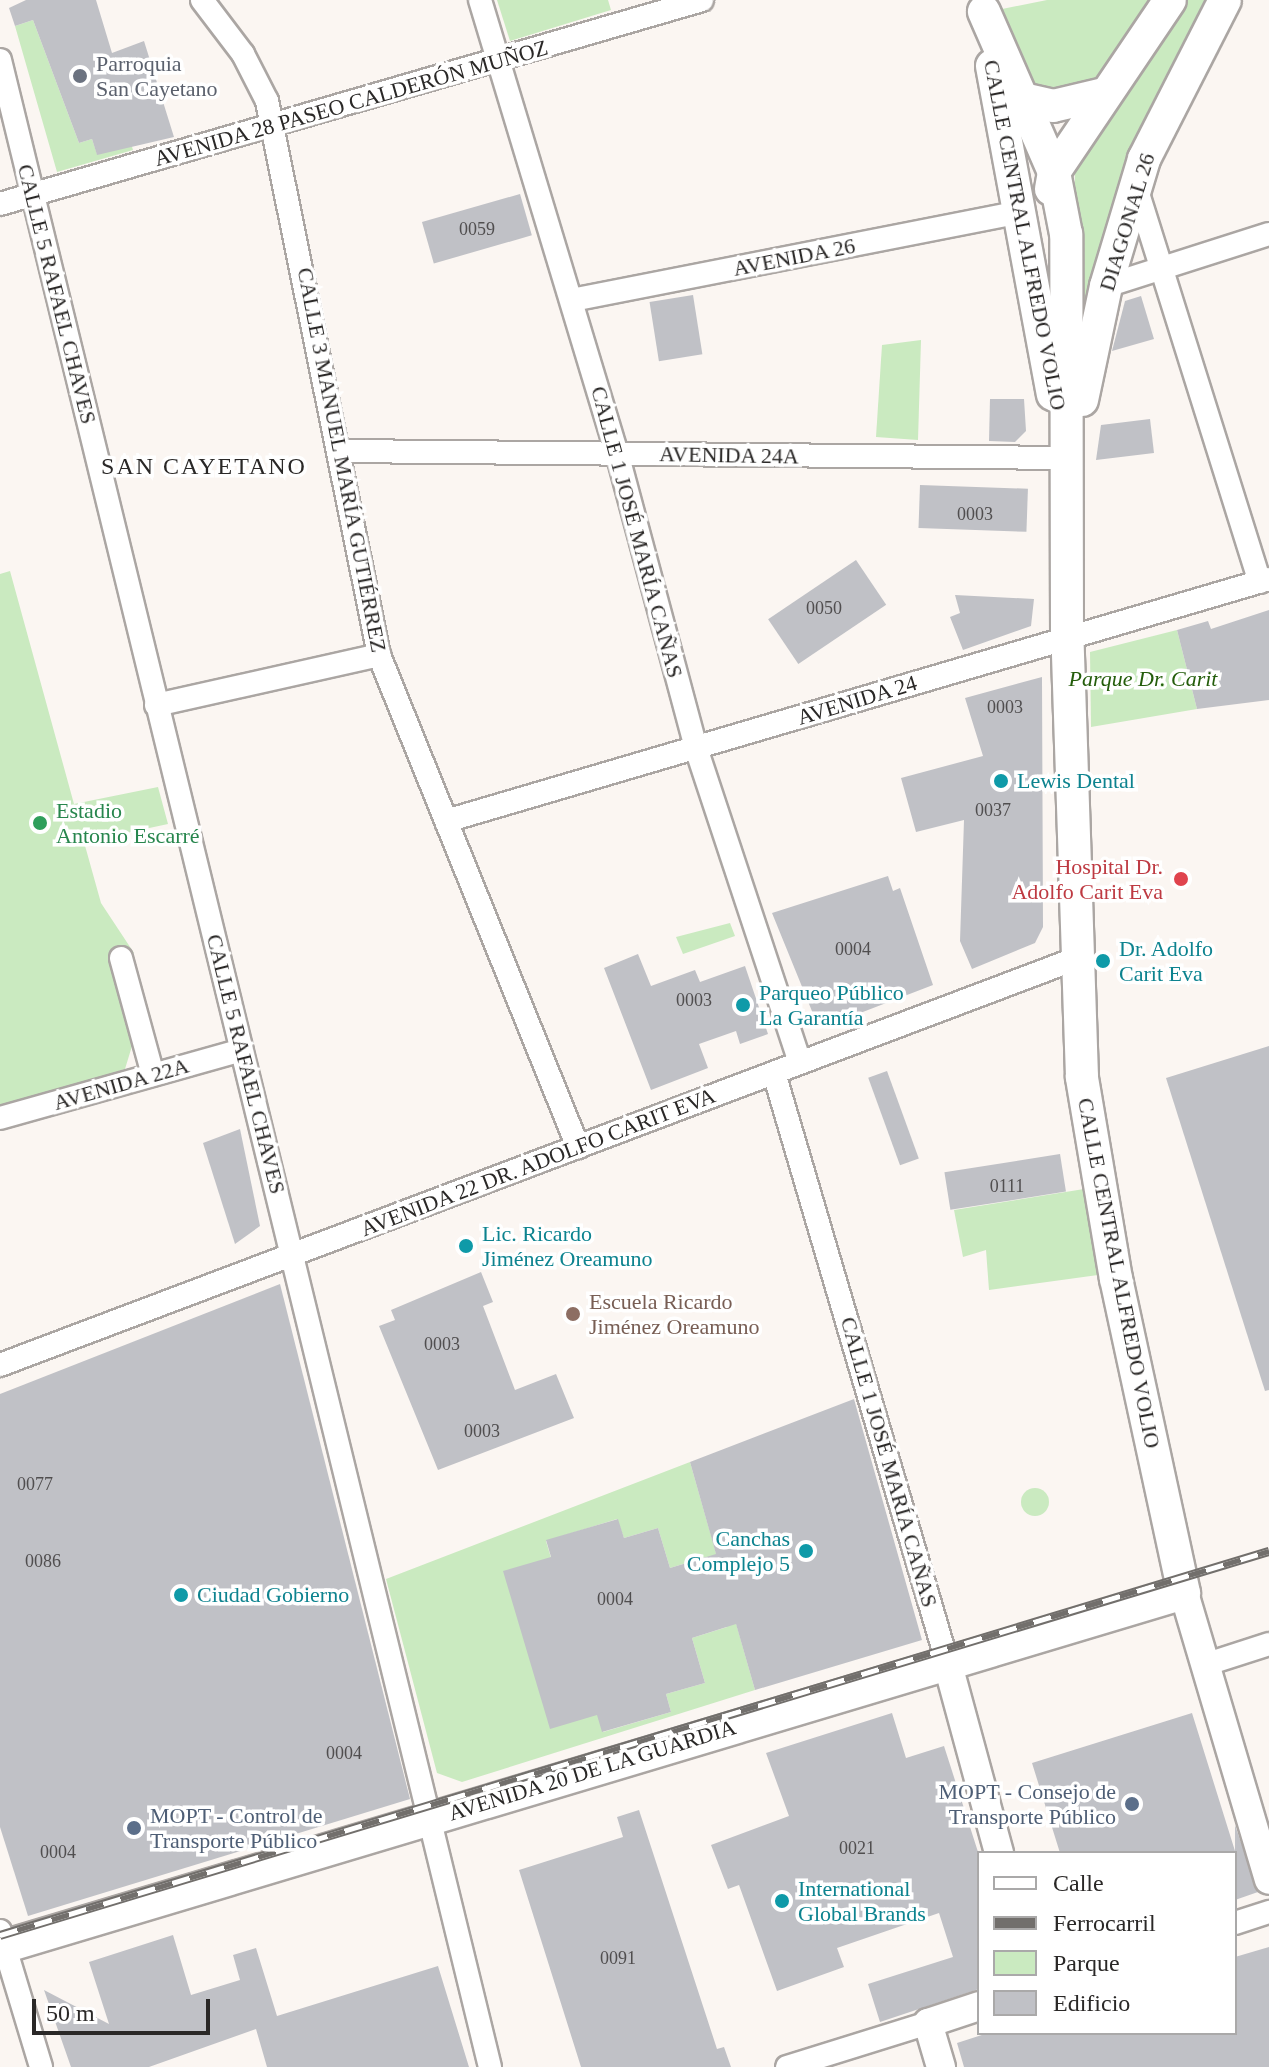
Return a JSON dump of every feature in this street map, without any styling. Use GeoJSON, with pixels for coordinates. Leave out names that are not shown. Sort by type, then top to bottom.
{"type":"FeatureCollection","features":[{"type":"Feature","properties":{"kind":"main road"},"geometry":{"type":"LineString","coordinates":[[1038,313],[1054,172],[1170,0]]}},
{"type":"Feature","properties":{"kind":"main road","name":"DIAGONAL 26"},"geometry":{"type":"LineString","coordinates":[[1069,458],[1106,286],[1136,187],[1172,93],[1225,0]]}},
{"type":"Feature","properties":{"kind":"main road","name":"CALLE CENTRAL ALFREDO VOLIO"},"geometry":{"type":"LineString","coordinates":[[983,6],[1019,98],[1054,172],[1066,234],[1069,458],[1067,636],[1075,959],[1082,1077],[1099,1184],[1184,1593]]}},
{"type":"Feature","properties":{"kind":"main road","name":"CALLE CENTRAL ALFREDO VOLIO"},"geometry":{"type":"LineString","coordinates":[[983,6],[1016,213],[1069,458]]}},
{"type":"Feature","properties":{"kind":"main road"},"geometry":{"type":"LineString","coordinates":[[1019,98],[1053,106],[1104,94]]}},
{"type":"Feature","properties":{"kind":"main road","name":"AVENIDA 20 DE LA GUARDIA"},"geometry":{"type":"LineString","coordinates":[[2,1942],[1184,1593]]}},
{"type":"Feature","properties":{"kind":"street","name":"CALLE 3 MANUEL MARÍA GUTIÉRREZ"},"geometry":{"type":"LineString","coordinates":[[202,0],[259,81],[274,126],[379,655],[578,1147]]}},
{"type":"Feature","properties":{"kind":"street","name":"CALLE 1 JOSÉ MARÍA CAÑAS"},"geometry":{"type":"LineString","coordinates":[[480,0],[617,453],[696,748],[800,1062]]}},
{"type":"Feature","properties":{"kind":"street","name":"AVENIDA 28 PASEO CALDERÓN MUÑOZ"},"geometry":{"type":"LineString","coordinates":[[0,204],[702,0]]}},
{"type":"Feature","properties":{"kind":"street","name":"CALLE 5 RAFAEL CHAVES"},"geometry":{"type":"LineString","coordinates":[[0,60],[156,705],[433,1817],[490,2067]]}},
{"type":"Feature","properties":{"kind":"street"},"geometry":{"type":"LineString","coordinates":[[1136,187],[1160,269],[1264,581]]}},
{"type":"Feature","properties":{"kind":"street","name":"AVENIDA 26"},"geometry":{"type":"LineString","coordinates":[[572,300],[1016,213]]}},
{"type":"Feature","properties":{"kind":"street"},"geometry":{"type":"LineString","coordinates":[[1106,286],[1269,234]]}},
{"type":"Feature","properties":{"kind":"street","name":"AVENIDA 24A"},"geometry":{"type":"LineString","coordinates":[[340,451],[1069,458]]}},
{"type":"Feature","properties":{"kind":"street","name":"AVENIDA 24"},"geometry":{"type":"LineString","coordinates":[[446,821],[1067,636],[1264,581]]}},
{"type":"Feature","properties":{"kind":"street"},"geometry":{"type":"LineString","coordinates":[[156,705],[379,655]]}},
{"type":"Feature","properties":{"kind":"street"},"geometry":{"type":"LineString","coordinates":[[121,958],[153,1075]]}},
{"type":"Feature","properties":{"kind":"street","name":"AVENIDA 22 DR. ADOLFO CARIT EVA"},"geometry":{"type":"LineString","coordinates":[[0,1365],[1075,959]]}},
{"type":"Feature","properties":{"kind":"street","name":"AVENIDA 22A"},"geometry":{"type":"LineString","coordinates":[[0,1118],[242,1050]]}},
{"type":"Feature","properties":{"kind":"street","name":"CALLE 1 JOSÉ MARÍA CAÑAS"},"geometry":{"type":"LineString","coordinates":[[774,1073],[948,1665],[998,1851]]}},
{"type":"Feature","properties":{"kind":"street","name":"CALLE CENTRAL ALFREDO VOLIO"},"geometry":{"type":"LineString","coordinates":[[1184,1593],[1269,1880]]}},
{"type":"Feature","properties":{"kind":"street"},"geometry":{"type":"LineString","coordinates":[[1204,1665],[1269,1644]]}},
{"type":"Feature","properties":{"kind":"street"},"geometry":{"type":"LineString","coordinates":[[1237,1922],[1269,1912]]}},
{"type":"Feature","properties":{"kind":"street"},"geometry":{"type":"LineString","coordinates":[[2,1942],[41,2067]]}},
{"type":"Feature","properties":{"kind":"street"},"geometry":{"type":"LineString","coordinates":[[787,2067],[977,2007]]}},
{"type":"Feature","properties":{"kind":"street"},"geometry":{"type":"LineString","coordinates":[[928,2023],[941,2067]]}},
{"type":"Feature","properties":{"kind":"green space"},"geometry":{"type":"Polygon","coordinates":[[[497,0],[608,0],[611,10],[510,41],[497,0]]]}},
{"type":"Feature","properties":{"kind":"green space"},"geometry":{"type":"Polygon","coordinates":[[[1047,0],[1153,0],[1102,78],[1051,97],[1020,81],[1002,9],[1047,0]]]}},
{"type":"Feature","properties":{"kind":"green space"},"geometry":{"type":"Polygon","coordinates":[[[1187,0],[1212,0],[1071,407],[1075,167],[1187,0]]]}},
{"type":"Feature","properties":{"kind":"green space"},"geometry":{"type":"Polygon","coordinates":[[[33,20],[79,143],[92,139],[97,154],[126,128],[133,150],[57,172],[15,26],[33,20]]]}},
{"type":"Feature","properties":{"kind":"green space"},"geometry":{"type":"Polygon","coordinates":[[[921,340],[918,440],[876,437],[882,345],[921,340]]]}},
{"type":"Feature","properties":{"kind":"green space","name":"Estadio Antonio Escarré"},"geometry":{"type":"Polygon","coordinates":[[[10,571],[74,804],[158,787],[168,824],[84,842],[101,903],[134,953],[110,962],[132,1046],[125,1069],[0,1108],[0,574],[10,571]]]}},
{"type":"Feature","properties":{"kind":"green space","name":"Parque Dr. Carit"},"geometry":{"type":"Polygon","coordinates":[[[1177,630],[1197,709],[1091,727],[1090,652],[1177,630]]]}},
{"type":"Feature","properties":{"kind":"green space"},"geometry":{"type":"Polygon","coordinates":[[[730,923],[735,936],[683,954],[676,937],[730,923]]]}},
{"type":"Feature","properties":{"kind":"green space"},"geometry":{"type":"Polygon","coordinates":[[[1084,1189],[1098,1275],[989,1290],[986,1250],[963,1257],[954,1210],[1084,1189]]]}},
{"type":"Feature","properties":{"kind":"green space"},"geometry":{"type":"Polygon","coordinates":[[[690,1462],[755,1690],[462,1782],[437,1773],[386,1579],[690,1462]],[[617,1519],[546,1541],[603,1732],[671,1712],[666,1694],[705,1683],[692,1638],[727,1627],[706,1557],[670,1568],[658,1528],[624,1538],[617,1519]]]}},
{"type":"Feature","properties":{"kind":"green space"},"geometry":{"type":"Polygon","coordinates":[[[1035,1488],[1045,1492],[1049,1502],[1045,1512],[1035,1516],[1025,1512],[1021,1502],[1025,1492],[1035,1488]]]}},
{"type":"Feature","properties":{"kind":"building"},"geometry":{"type":"Polygon","coordinates":[[[26,0],[96,0],[112,53],[144,41],[174,137],[97,155],[92,139],[79,143],[33,20],[15,26],[9,8],[26,0]]]}},
{"type":"Feature","properties":{"kind":"building"},"geometry":{"type":"Polygon","coordinates":[[[520,194],[532,235],[434,263],[422,222],[520,194]]]}},
{"type":"Feature","properties":{"kind":"building"},"geometry":{"type":"Polygon","coordinates":[[[693,295],[702,354],[659,361],[650,302],[693,295]]]}},
{"type":"Feature","properties":{"kind":"building"},"geometry":{"type":"Polygon","coordinates":[[[1141,296],[1154,339],[1112,351],[1125,301],[1141,296]]]}},
{"type":"Feature","properties":{"kind":"building"},"geometry":{"type":"Polygon","coordinates":[[[990,399],[1024,399],[1026,431],[1015,442],[989,441],[990,399]]]}},
{"type":"Feature","properties":{"kind":"building"},"geometry":{"type":"Polygon","coordinates":[[[1150,419],[1154,453],[1096,460],[1101,425],[1150,419]]]}},
{"type":"Feature","properties":{"kind":"building"},"geometry":{"type":"Polygon","coordinates":[[[920,485],[1028,489],[1026,532],[918,528],[920,485]]]}},
{"type":"Feature","properties":{"kind":"building"},"geometry":{"type":"Polygon","coordinates":[[[856,560],[886,605],[798,664],[768,619],[856,560]]]}},
{"type":"Feature","properties":{"kind":"building"},"geometry":{"type":"Polygon","coordinates":[[[955,595],[1034,599],[1031,626],[963,650],[950,617],[960,613],[955,595]]]}},
{"type":"Feature","properties":{"kind":"building"},"geometry":{"type":"Polygon","coordinates":[[[1269,610],[1269,700],[1197,709],[1177,630],[1208,621],[1211,629],[1269,610]]]}},
{"type":"Feature","properties":{"kind":"building"},"geometry":{"type":"Polygon","coordinates":[[[1042,677],[1043,927],[1035,943],[972,969],[960,941],[964,820],[916,832],[901,778],[983,756],[965,698],[1042,677]]]}},
{"type":"Feature","properties":{"kind":"building"},"geometry":{"type":"Polygon","coordinates":[[[888,876],[893,891],[900,888],[933,985],[842,1020],[816,1021],[772,913],[888,876]]]}},
{"type":"Feature","properties":{"kind":"building"},"geometry":{"type":"Polygon","coordinates":[[[638,954],[651,986],[695,970],[700,982],[745,966],[768,1034],[740,1044],[736,1031],[699,1044],[708,1068],[651,1090],[604,968],[638,954]]]}},
{"type":"Feature","properties":{"kind":"building"},"geometry":{"type":"Polygon","coordinates":[[[1269,1046],[1269,1390],[1265,1391],[1166,1078],[1269,1046]]]}},
{"type":"Feature","properties":{"kind":"building"},"geometry":{"type":"Polygon","coordinates":[[[887,1071],[919,1158],[900,1165],[868,1078],[887,1071]]]}},
{"type":"Feature","properties":{"kind":"building"},"geometry":{"type":"Polygon","coordinates":[[[240,1129],[260,1226],[235,1244],[203,1143],[240,1129]]]}},
{"type":"Feature","properties":{"kind":"building"},"geometry":{"type":"Polygon","coordinates":[[[1060,1154],[1066,1192],[950,1210],[944,1172],[1060,1154]]]}},
{"type":"Feature","properties":{"kind":"building"},"geometry":{"type":"Polygon","coordinates":[[[481,1272],[493,1302],[483,1306],[515,1390],[556,1374],[574,1418],[438,1470],[379,1326],[395,1320],[391,1310],[481,1272]]]}},
{"type":"Feature","properties":{"kind":"building","name":"Ciudad Gobierno"},"geometry":{"type":"Polygon","coordinates":[[[280,1284],[410,1799],[28,1916],[0,1827],[0,1394],[280,1284]]]}},
{"type":"Feature","properties":{"kind":"building"},"geometry":{"type":"Polygon","coordinates":[[[854,1399],[922,1640],[755,1690],[736,1624],[692,1638],[705,1683],[666,1694],[671,1712],[602,1732],[597,1715],[550,1729],[503,1571],[551,1557],[546,1540],[618,1519],[624,1538],[658,1528],[670,1568],[716,1554],[690,1462],[854,1399]]]}},
{"type":"Feature","properties":{"kind":"building"},"geometry":{"type":"Polygon","coordinates":[[[892,1713],[906,1758],[944,1746],[978,1851],[977,1990],[880,2022],[868,1984],[953,1957],[939,1913],[837,1948],[844,1967],[777,1991],[739,1885],[728,1889],[711,1845],[789,1816],[766,1753],[892,1713]]]}},
{"type":"Feature","properties":{"kind":"building","name":"MOPT - Consejo de Transporte Público"},"geometry":{"type":"Polygon","coordinates":[[[1192,1713],[1235,1851],[1059,1851],[1032,1763],[1192,1713]]]}},
{"type":"Feature","properties":{"kind":"building"},"geometry":{"type":"Polygon","coordinates":[[[639,1810],[717,2049],[724,2047],[731,2067],[581,2067],[519,1870],[623,1837],[617,1817],[639,1810]]]}},
{"type":"Feature","properties":{"kind":"building","name":"MOPT - Consejo de Transporte Público"},"geometry":{"type":"Polygon","coordinates":[[[1235,1825],[1258,1892],[1237,1899],[1235,1825]]]}},
{"type":"Feature","properties":{"kind":"building"},"geometry":{"type":"Polygon","coordinates":[[[173,1935],[191,1995],[240,1980],[233,1955],[256,1948],[277,2016],[438,1966],[469,2067],[267,2067],[256,2029],[149,2067],[71,2067],[44,1990],[109,2024],[89,1962],[173,1935]]]}},
{"type":"Feature","properties":{"kind":"building"},"geometry":{"type":"Polygon","coordinates":[[[1269,1947],[1269,2067],[964,2067],[957,2043],[982,2035],[1237,2035],[1237,1956],[1269,1947]]]}},
{"type":"Feature","properties":{"kind":"railway"},"geometry":{"type":"LineString","coordinates":[[0,1935],[1269,1551]]}},
{"type":"Feature","properties":{"kind":"place","name":"Parroquia San Cayetano"},"geometry":{"type":"Point","coordinates":[80,76]}},
{"type":"Feature","properties":{"kind":"place","name":"Lewis Dental"},"geometry":{"type":"Point","coordinates":[1001,781]}},
{"type":"Feature","properties":{"kind":"place","name":"Estadio Antonio Escarré"},"geometry":{"type":"Point","coordinates":[40,823]}},
{"type":"Feature","properties":{"kind":"place","name":"Hospital Dr. Adolfo Carit Eva"},"geometry":{"type":"Point","coordinates":[1181,879]}},
{"type":"Feature","properties":{"kind":"place","name":"Dr. Adolfo Carit Eva"},"geometry":{"type":"Point","coordinates":[1103,961]}},
{"type":"Feature","properties":{"kind":"place","name":"Parqueo Público La Garantía"},"geometry":{"type":"Point","coordinates":[743,1005]}},
{"type":"Feature","properties":{"kind":"place","name":"Lic. Ricardo Jiménez Oreamuno"},"geometry":{"type":"Point","coordinates":[466,1246]}},
{"type":"Feature","properties":{"kind":"place","name":"Escuela Ricardo Jiménez Oreamuno"},"geometry":{"type":"Point","coordinates":[573,1314]}},
{"type":"Feature","properties":{"kind":"place","name":"Canchas Complejo 5"},"geometry":{"type":"Point","coordinates":[806,1551]}},
{"type":"Feature","properties":{"kind":"place","name":"Ciudad Gobierno"},"geometry":{"type":"Point","coordinates":[181,1595]}},
{"type":"Feature","properties":{"kind":"place","name":"MOPT - Consejo de Transporte Público"},"geometry":{"type":"Point","coordinates":[1132,1804]}},
{"type":"Feature","properties":{"kind":"place","name":"MOPT - Control de Transporte Público"},"geometry":{"type":"Point","coordinates":[134,1828]}},
{"type":"Feature","properties":{"kind":"place","name":"International Global Brands"},"geometry":{"type":"Point","coordinates":[782,1901]}},
{"type":"Feature","properties":{"kind":"district","name":"SAN CAYETANO"},"geometry":{"type":"Point","coordinates":[204,467]}}]}
